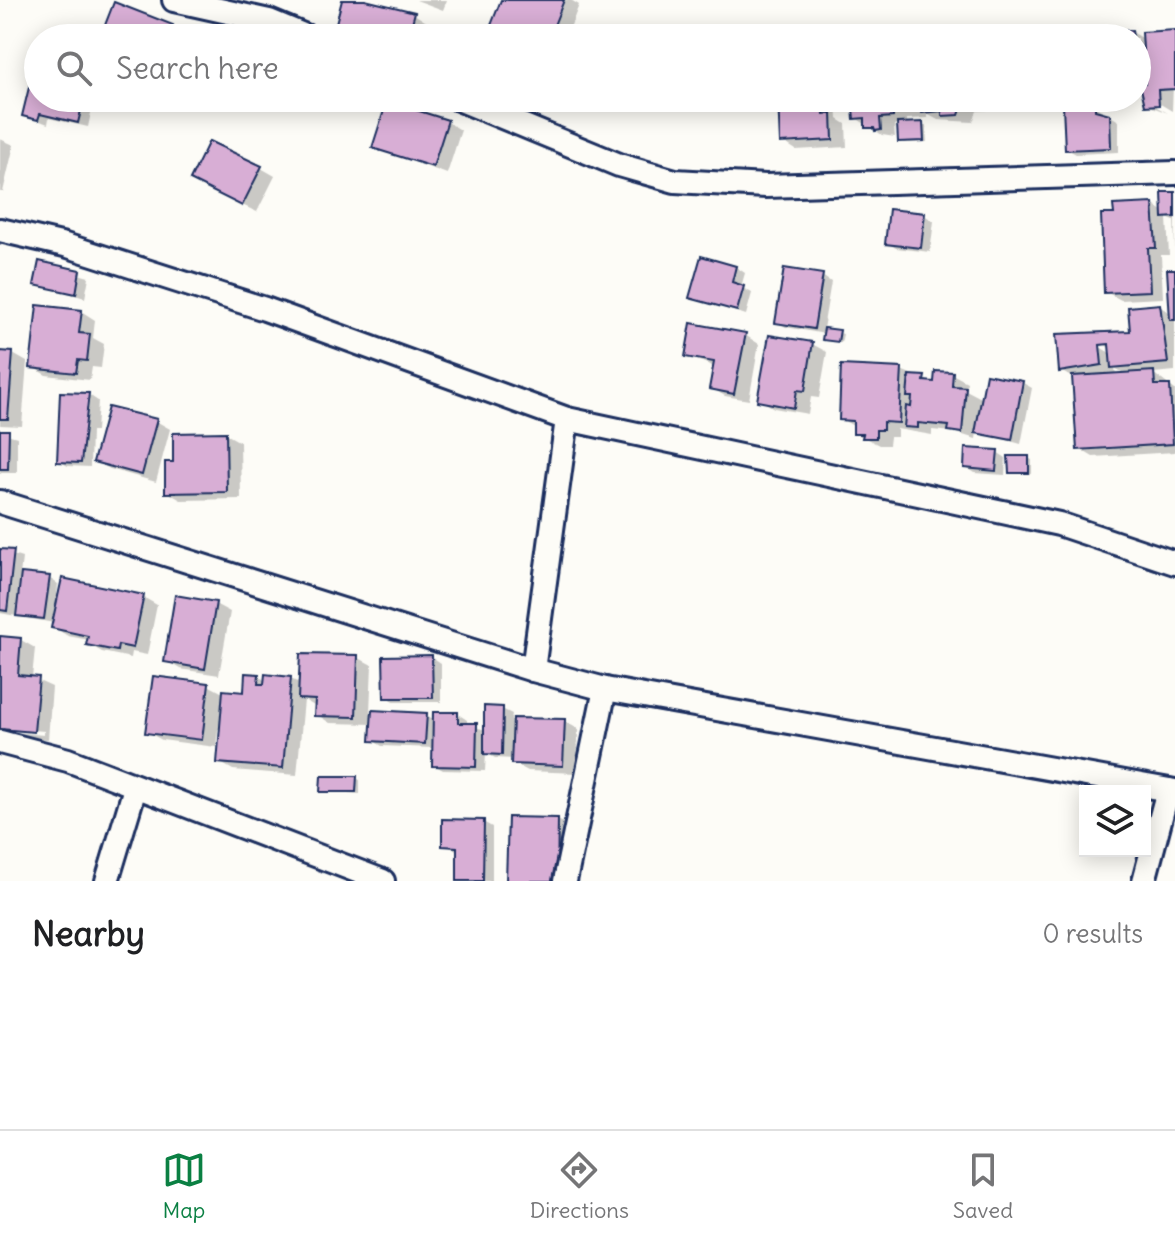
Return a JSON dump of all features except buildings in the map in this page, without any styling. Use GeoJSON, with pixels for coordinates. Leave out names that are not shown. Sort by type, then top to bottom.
{"type":"FeatureCollection","features":[{"type":"Feature","properties":{"kind":"street"},"geometry":{"type":"LineString","coordinates":[[174,0],[276,24]]}},
{"type":"Feature","properties":{"kind":"street"},"geometry":{"type":"LineString","coordinates":[[490,112],[619,165],[675,181],[766,186],[1175,173]]}},
{"type":"Feature","properties":{"kind":"street"},"geometry":{"type":"LineString","coordinates":[[0,230],[65,245],[265,309],[567,419],[1059,524],[1173,556]]}},
{"type":"Feature","properties":{"kind":"street"},"geometry":{"type":"LineString","coordinates":[[533,670],[567,419]]}},
{"type":"Feature","properties":{"kind":"street"},"geometry":{"type":"LineString","coordinates":[[0,502],[533,670],[605,689],[1171,791],[1144,881]]}},
{"type":"Feature","properties":{"kind":"street"},"geometry":{"type":"LineString","coordinates":[[565,881],[605,689]]}},
{"type":"Feature","properties":{"kind":"street"},"geometry":{"type":"LineString","coordinates":[[0,742],[68,760],[383,881]]}},
{"type":"Feature","properties":{"kind":"street"},"geometry":{"type":"LineString","coordinates":[[107,881],[135,788]]}}]}
